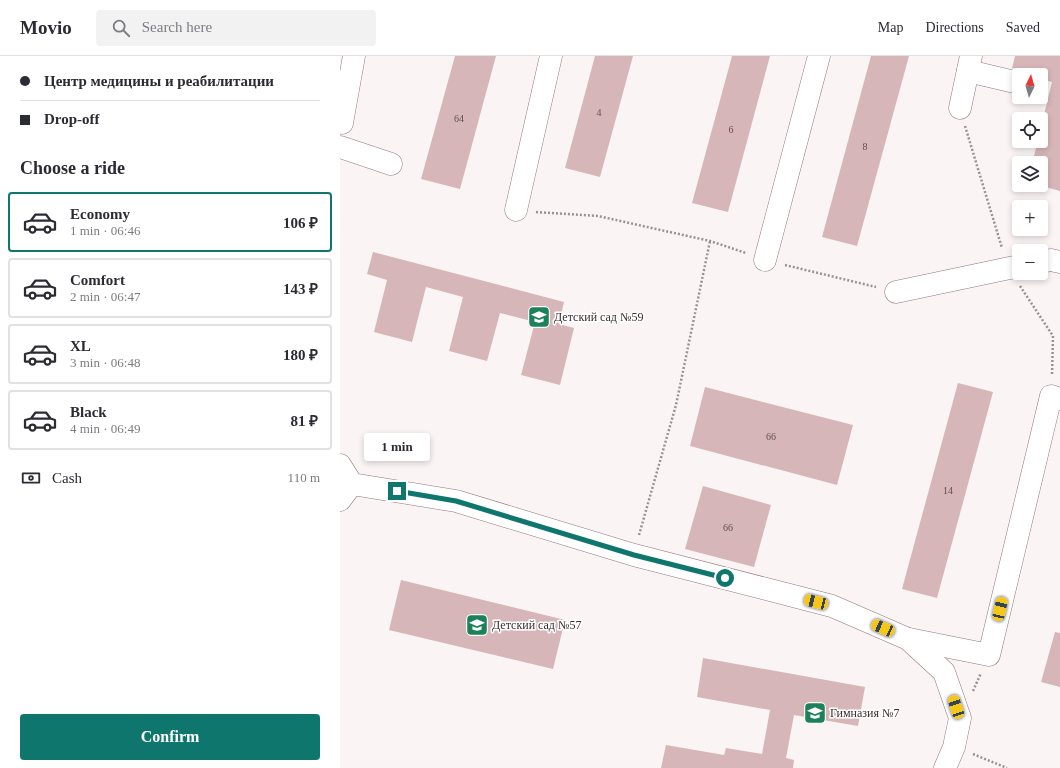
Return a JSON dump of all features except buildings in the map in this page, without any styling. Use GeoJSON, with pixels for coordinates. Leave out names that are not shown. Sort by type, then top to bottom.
{"type":"FeatureCollection","features":[{"type":"Feature","properties":{"kind":"lane"},"geometry":{"type":"LineString","coordinates":[[342,123],[354,56]]}},
{"type":"Feature","properties":{"kind":"lane"},"geometry":{"type":"LineString","coordinates":[[516,210],[551,56]]}},
{"type":"Feature","properties":{"kind":"lane"},"geometry":{"type":"LineString","coordinates":[[765,260],[818,56]]}},
{"type":"Feature","properties":{"kind":"lane"},"geometry":{"type":"LineString","coordinates":[[960,108],[969,64],[1012,80]]}},
{"type":"Feature","properties":{"kind":"lane"},"geometry":{"type":"LineString","coordinates":[[340,147],[391,164]]}},
{"type":"Feature","properties":{"kind":"lane"},"geometry":{"type":"LineString","coordinates":[[1048,261],[1060,262]]}},
{"type":"Feature","properties":{"kind":"lane"},"geometry":{"type":"LineString","coordinates":[[896,292],[1012,267]]}},
{"type":"Feature","properties":{"kind":"lane"},"geometry":{"type":"LineString","coordinates":[[340,465],[346,492],[456,501],[634,555],[832,606],[908,639],[989,655],[1051,396],[1060,399]]}},
{"type":"Feature","properties":{"kind":"lane"},"geometry":{"type":"LineString","coordinates":[[908,639],[944,672],[960,718],[954,747],[945,768]]}},
{"type":"Feature","properties":{"kind":"path"},"geometry":{"type":"LineString","coordinates":[[516,210],[598,216],[710,241],[765,260],[896,292]]}},
{"type":"Feature","properties":{"kind":"path"},"geometry":{"type":"LineString","coordinates":[[634,555],[676,405],[710,241]]}},
{"type":"Feature","properties":{"kind":"path"},"geometry":{"type":"LineString","coordinates":[[960,718],[989,655]]}},
{"type":"Feature","properties":{"kind":"path"},"geometry":{"type":"LineString","coordinates":[[954,747],[1007,768]]}},
{"type":"Feature","properties":{"kind":"place","name":"Детский сад №59"},"geometry":{"type":"Point","coordinates":[539,317]}},
{"type":"Feature","properties":{"kind":"place","name":"Детский сад №57"},"geometry":{"type":"Point","coordinates":[477,625]}},
{"type":"Feature","properties":{"kind":"place","name":"Гимназия №7"},"geometry":{"type":"Point","coordinates":[815,713]}},
{"type":"Feature","properties":{"kind":"route"},"geometry":{"type":"LineString","coordinates":[[397,491],[456,501],[634,555],[725,578]]}}]}
